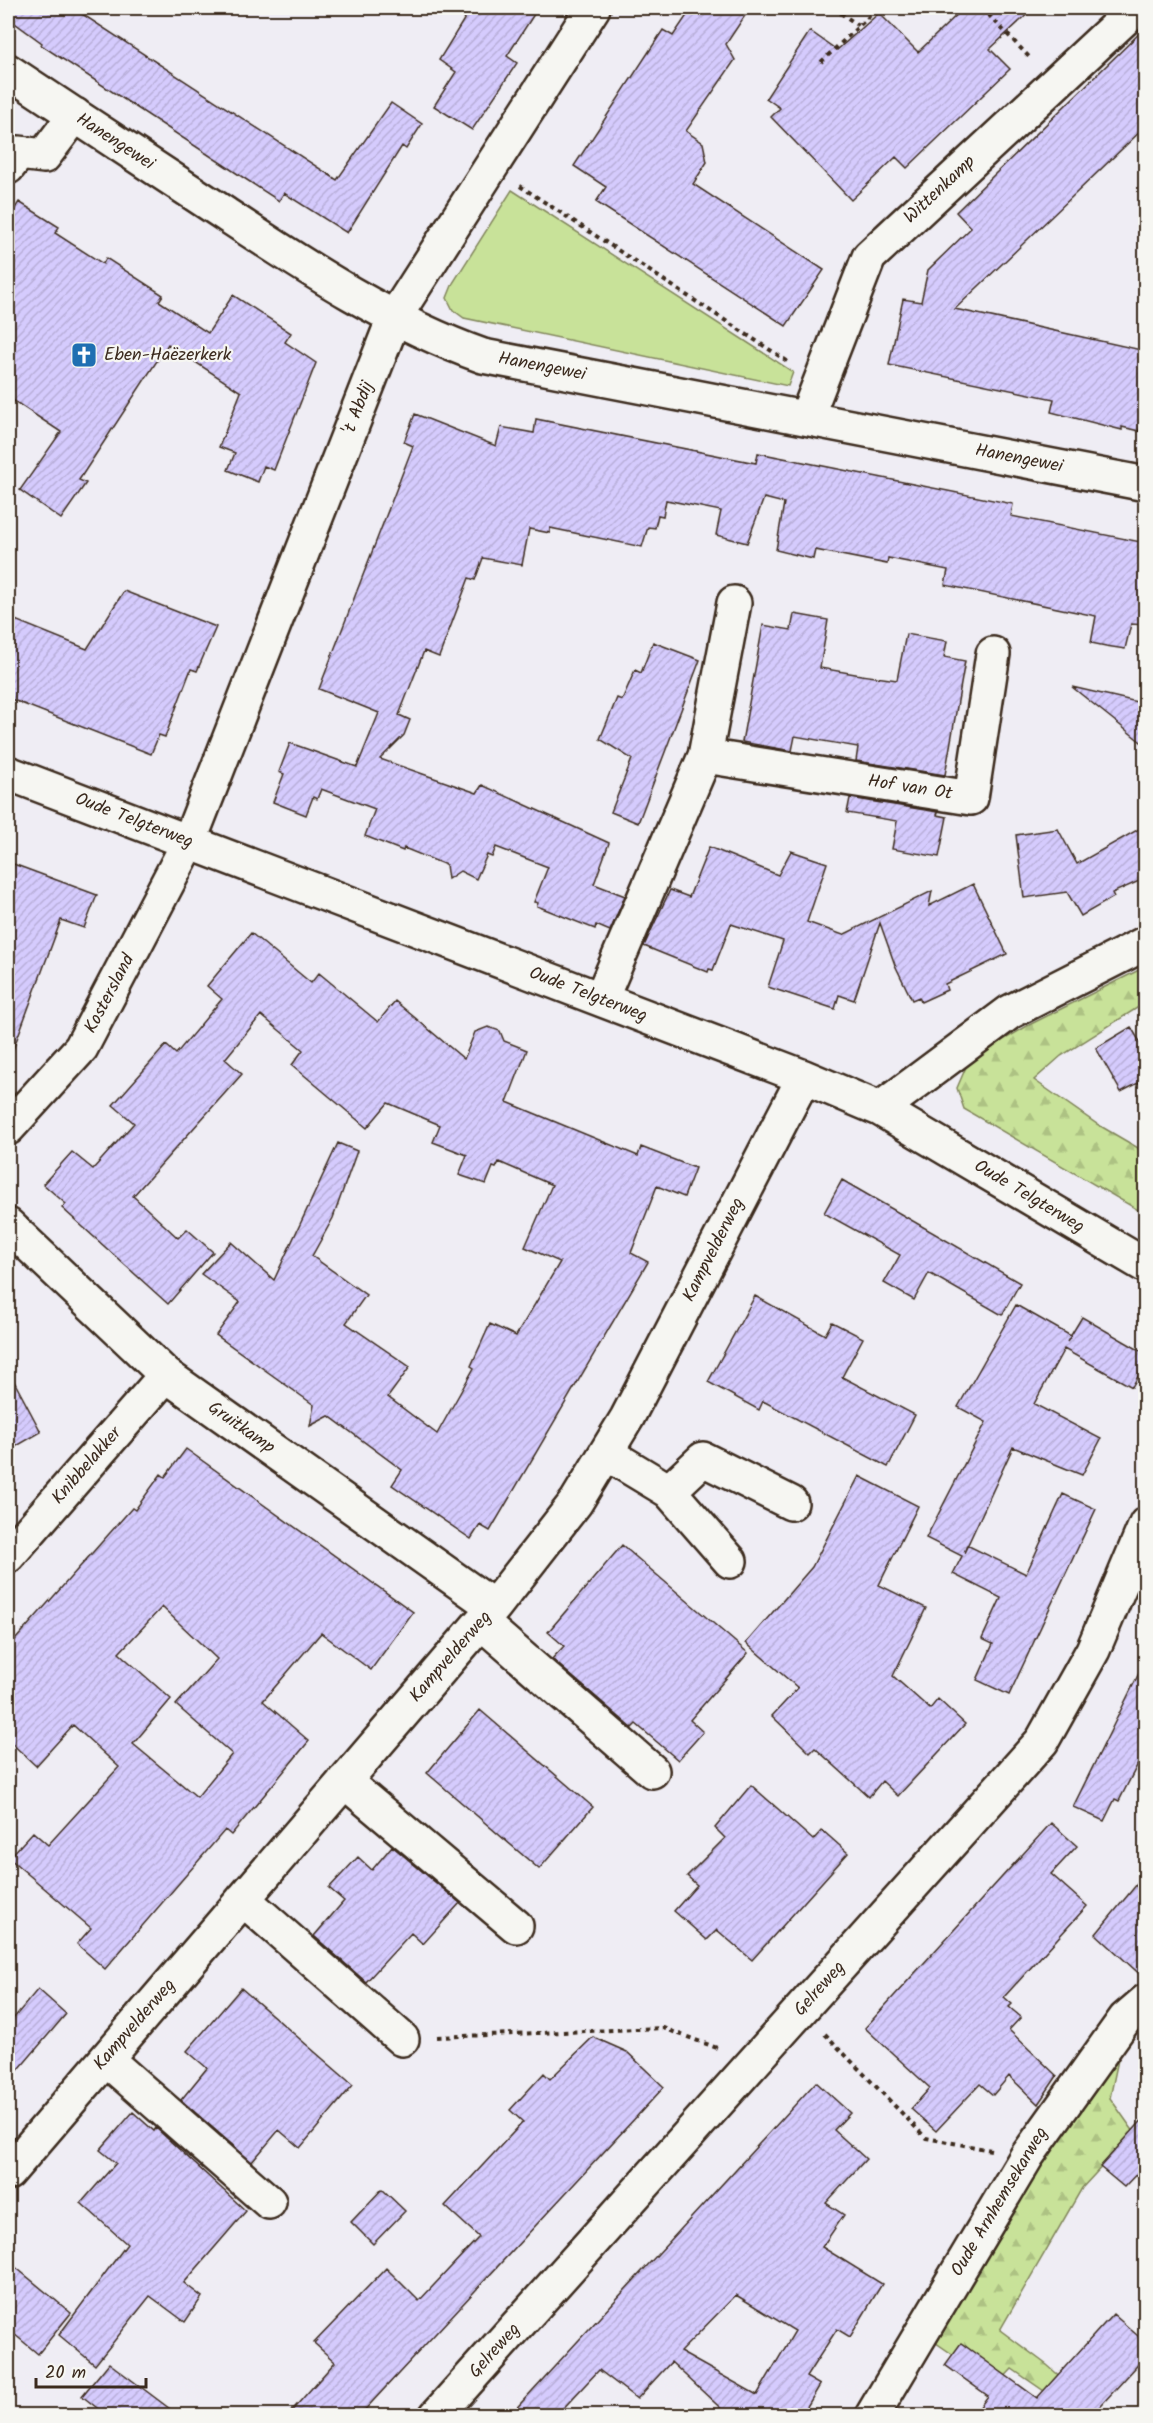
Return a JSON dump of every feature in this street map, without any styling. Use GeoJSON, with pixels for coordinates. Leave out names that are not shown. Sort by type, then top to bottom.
{"type":"FeatureCollection","features":[{"type":"Feature","properties":{"kind":"street","name":"'t Abdij"},"geometry":{"type":"LineString","coordinates":[[189,842],[394,318],[593,8]]}},
{"type":"Feature","properties":{"kind":"street","name":"Wittenkamp"},"geometry":{"type":"LineString","coordinates":[[807,416],[869,257],[1136,8]]}},
{"type":"Feature","properties":{"kind":"street","name":"Hanengewei"},"geometry":{"type":"LineString","coordinates":[[8,71],[277,248],[394,318],[440,340],[483,356],[807,416],[1146,484]]}},
{"type":"Feature","properties":{"kind":"street"},"geometry":{"type":"LineString","coordinates":[[8,167],[19,153],[44,156],[75,115]]}},
{"type":"Feature","properties":{"kind":"street"},"geometry":{"type":"LineString","coordinates":[[601,999],[705,756],[734,603]]}},
{"type":"Feature","properties":{"kind":"street","name":"Hof van Ot"},"geometry":{"type":"LineString","coordinates":[[705,756],[971,798],[993,654]]}},
{"type":"Feature","properties":{"kind":"street","name":"Oude Telgterweg"},"geometry":{"type":"LineString","coordinates":[[8,773],[804,1077],[880,1109],[1146,1266]]}},
{"type":"Feature","properties":{"kind":"street","name":"Kostersland"},"geometry":{"type":"LineString","coordinates":[[8,1128],[81,1048],[189,842]]}},
{"type":"Feature","properties":{"kind":"street"},"geometry":{"type":"LineString","coordinates":[[880,1109],[1010,1012],[1146,942]]}},
{"type":"Feature","properties":{"kind":"street","name":"Kampvelderweg"},"geometry":{"type":"LineString","coordinates":[[8,2173],[488,1615],[576,1502],[627,1418],[804,1077]]}},
{"type":"Feature","properties":{"kind":"street","name":"Gruitkamp"},"geometry":{"type":"LineString","coordinates":[[8,1225],[166,1375],[488,1615],[652,1771]]}},
{"type":"Feature","properties":{"kind":"street","name":"Knibbelakker"},"geometry":{"type":"LineString","coordinates":[[8,1556],[166,1375]]}},
{"type":"Feature","properties":{"kind":"street"},"geometry":{"type":"LineString","coordinates":[[606,1453],[669,1491],[730,1561]]}},
{"type":"Feature","properties":{"kind":"street"},"geometry":{"type":"LineString","coordinates":[[669,1491],[703,1459],[791,1503]]}},
{"type":"Feature","properties":{"kind":"street","name":"Gelreweg"},"geometry":{"type":"LineString","coordinates":[[436,2415],[1042,1741],[1093,1650],[1146,1524]]}},
{"type":"Feature","properties":{"kind":"street"},"geometry":{"type":"LineString","coordinates":[[344,1781],[516,1926]]}},
{"type":"Feature","properties":{"kind":"street"},"geometry":{"type":"LineString","coordinates":[[243,1899],[402,2039]]}},
{"type":"Feature","properties":{"kind":"street","name":"Oude Arnhemsekarweg"},"geometry":{"type":"LineString","coordinates":[[872,2415],[1027,2156],[1125,2019],[1146,2001]]}},
{"type":"Feature","properties":{"kind":"street"},"geometry":{"type":"LineString","coordinates":[[106,2059],[269,2202]]}},
{"type":"Feature","properties":{"kind":"path"},"geometry":{"type":"LineString","coordinates":[[833,8],[858,25]]}},
{"type":"Feature","properties":{"kind":"path"},"geometry":{"type":"LineString","coordinates":[[821,62],[878,8]]}},
{"type":"Feature","properties":{"kind":"path"},"geometry":{"type":"LineString","coordinates":[[981,8],[1053,83]]}},
{"type":"Feature","properties":{"kind":"path"},"geometry":{"type":"LineString","coordinates":[[491,166],[820,383]]}},
{"type":"Feature","properties":{"kind":"path"},"geometry":{"type":"LineString","coordinates":[[801,2009],[926,2138],[1027,2156]]}},
{"type":"Feature","properties":{"kind":"path"},"geometry":{"type":"LineString","coordinates":[[402,2039],[663,2028],[754,2062]]}},
{"type":"Feature","properties":{"kind":"green space"},"geometry":{"type":"Polygon","coordinates":[[[512,190],[793,372],[788,386],[464,318],[453,310],[447,298],[453,283],[512,190]]]}},
{"type":"Feature","properties":{"kind":"green space"},"geometry":{"type":"Polygon","coordinates":[[[1145,967],[1145,1003],[1061,1056],[1034,1080],[1097,1124],[1145,1152],[1145,1214],[964,1109],[957,1088],[969,1060],[1029,1025],[1145,967]]]}},
{"type":"Feature","properties":{"kind":"green space"},"geometry":{"type":"Polygon","coordinates":[[[1119,2055],[1110,2098],[1134,2132],[1082,2188],[1000,2330],[1047,2365],[1104,2415],[1079,2415],[1012,2369],[997,2385],[929,2338],[1073,2103],[1119,2055]]]}},
{"type":"Feature","properties":{"kind":"building"},"geometry":{"type":"Polygon","coordinates":[[[8,8],[73,8],[337,180],[391,103],[422,124],[406,149],[402,146],[347,233],[284,193],[279,201],[41,45],[42,43],[8,18],[8,8]]]}},
{"type":"Feature","properties":{"kind":"building"},"geometry":{"type":"Polygon","coordinates":[[[471,8],[538,8],[507,56],[517,63],[472,130],[434,106],[456,72],[439,60],[471,8]]]}},
{"type":"Feature","properties":{"kind":"building"},"geometry":{"type":"Polygon","coordinates":[[[692,8],[750,8],[726,44],[735,60],[686,131],[703,143],[707,162],[693,184],[824,270],[786,326],[596,202],[606,187],[574,166],[663,30],[673,36],[692,8]]]}},
{"type":"Feature","properties":{"kind":"building"},"geometry":{"type":"Polygon","coordinates":[[[964,8],[1034,8],[990,49],[1010,69],[907,168],[896,157],[851,200],[771,117],[780,108],[766,98],[810,31],[837,50],[879,13],[918,52],[964,8]]]}},
{"type":"Feature","properties":{"kind":"building"},"geometry":{"type":"Polygon","coordinates":[[[1146,27],[1146,126],[955,309],[1146,351],[1146,400],[1139,431],[1122,427],[1122,430],[1051,412],[1054,399],[889,365],[903,299],[921,302],[928,270],[971,228],[956,212],[1146,27]]]}},
{"type":"Feature","properties":{"kind":"building","name":"Eben-Haëzerkerk"},"geometry":{"type":"Polygon","coordinates":[[[19,202],[59,227],[55,233],[103,264],[106,258],[163,295],[159,301],[208,333],[233,295],[291,333],[285,342],[316,363],[274,470],[264,466],[258,482],[228,470],[235,453],[219,447],[241,392],[168,344],[79,480],[86,483],[61,519],[20,490],[61,432],[8,397],[8,219],[19,202]]]}},
{"type":"Feature","properties":{"kind":"building"},"geometry":{"type":"Polygon","coordinates":[[[415,414],[496,446],[501,427],[534,433],[536,419],[756,463],[758,453],[1013,504],[1011,516],[1146,543],[1146,625],[1131,624],[1125,649],[1091,643],[1096,616],[945,585],[948,570],[888,558],[887,564],[815,550],[813,559],[776,550],[784,503],[764,498],[747,543],[716,535],[721,511],[666,500],[663,516],[658,515],[655,528],[648,527],[642,547],[550,528],[550,533],[529,529],[522,565],[483,558],[475,580],[469,578],[439,657],[424,651],[399,715],[410,720],[404,735],[380,759],[477,793],[482,785],[609,843],[594,884],[625,896],[610,931],[596,925],[595,929],[537,906],[538,903],[534,902],[548,867],[496,847],[492,857],[487,855],[476,879],[460,871],[448,879],[446,865],[404,848],[403,851],[365,836],[375,809],[321,789],[317,799],[313,797],[306,815],[273,802],[284,774],[279,772],[290,743],[357,767],[379,713],[319,689],[413,446],[404,442],[415,414]]]}},
{"type":"Feature","properties":{"kind":"building"},"geometry":{"type":"Polygon","coordinates":[[[124,591],[216,627],[197,671],[191,669],[165,737],[159,735],[151,754],[8,698],[8,617],[87,649],[124,591]]]}},
{"type":"Feature","properties":{"kind":"building"},"geometry":{"type":"Polygon","coordinates":[[[794,614],[828,620],[820,668],[897,680],[906,634],[947,641],[944,657],[965,661],[945,775],[856,761],[858,747],[795,736],[792,751],[742,742],[763,625],[791,630],[794,614]]]}},
{"type":"Feature","properties":{"kind":"building"},"geometry":{"type":"Polygon","coordinates":[[[653,642],[700,660],[638,823],[611,812],[632,759],[600,739],[617,698],[622,700],[635,670],[641,673],[653,642]]]}},
{"type":"Feature","properties":{"kind":"building"},"geometry":{"type":"Polygon","coordinates":[[[1072,687],[1146,704],[1146,746],[1121,726],[1072,687]]]}},
{"type":"Feature","properties":{"kind":"building"},"geometry":{"type":"Polygon","coordinates":[[[850,798],[938,812],[937,815],[947,817],[939,857],[892,849],[897,821],[847,813],[850,798]]]}},
{"type":"Feature","properties":{"kind":"building"},"geometry":{"type":"Polygon","coordinates":[[[1146,825],[1146,878],[1112,893],[1114,897],[1081,916],[1067,892],[1024,898],[1016,835],[1058,829],[1077,864],[1146,825]]]}},
{"type":"Feature","properties":{"kind":"building"},"geometry":{"type":"Polygon","coordinates":[[[709,847],[778,875],[791,851],[827,863],[807,922],[843,935],[932,891],[929,906],[973,884],[1007,954],[945,984],[947,990],[921,1002],[919,997],[912,1000],[895,965],[880,923],[854,1000],[839,995],[835,1009],[768,987],[783,941],[731,924],[713,970],[709,969],[708,972],[644,946],[670,890],[689,897],[709,847]]]}},
{"type":"Feature","properties":{"kind":"building"},"geometry":{"type":"Polygon","coordinates":[[[8,862],[97,895],[84,928],[61,920],[11,1055],[8,1055],[8,862]]]}},
{"type":"Feature","properties":{"kind":"building"},"geometry":{"type":"Polygon","coordinates":[[[251,933],[311,983],[319,973],[378,1022],[395,1001],[464,1059],[475,1032],[488,1027],[500,1031],[504,1041],[527,1050],[507,1102],[638,1156],[641,1147],[695,1168],[684,1197],[657,1186],[631,1253],[648,1262],[490,1531],[480,1525],[471,1539],[392,1485],[402,1470],[329,1416],[310,1426],[314,1405],[216,1335],[240,1302],[201,1274],[231,1242],[274,1280],[338,1143],[357,1151],[333,1218],[312,1256],[366,1295],[346,1323],[410,1367],[388,1397],[437,1434],[474,1368],[471,1366],[490,1324],[516,1336],[560,1262],[525,1247],[552,1185],[499,1162],[496,1168],[493,1167],[486,1184],[459,1175],[467,1155],[433,1142],[440,1125],[388,1103],[367,1128],[292,1065],[303,1050],[261,1015],[225,1059],[242,1074],[133,1196],[178,1238],[187,1229],[213,1252],[168,1304],[62,1208],[66,1204],[43,1184],[72,1152],[93,1169],[134,1123],[113,1105],[166,1045],[176,1054],[222,999],[207,986],[251,933]]]}},
{"type":"Feature","properties":{"kind":"building"},"geometry":{"type":"Polygon","coordinates":[[[1131,1027],[1146,1052],[1146,1079],[1121,1092],[1096,1048],[1131,1027]]]}},
{"type":"Feature","properties":{"kind":"building"},"geometry":{"type":"Polygon","coordinates":[[[842,1180],[1020,1283],[1002,1315],[929,1273],[914,1300],[884,1283],[900,1255],[824,1213],[842,1180]]]}},
{"type":"Feature","properties":{"kind":"building"},"geometry":{"type":"Polygon","coordinates":[[[755,1296],[825,1335],[832,1322],[863,1338],[842,1377],[915,1415],[888,1467],[763,1401],[759,1410],[708,1382],[755,1296]]]}},
{"type":"Feature","properties":{"kind":"building"},"geometry":{"type":"Polygon","coordinates":[[[1016,1305],[1071,1336],[1082,1317],[1146,1354],[1146,1362],[1132,1387],[1064,1349],[1034,1404],[1101,1439],[1082,1475],[1013,1447],[968,1545],[1026,1574],[1063,1494],[1096,1509],[1009,1695],[977,1680],[993,1644],[982,1639],[1001,1598],[953,1574],[962,1556],[926,1538],[986,1422],[958,1407],[1016,1305]]]}},
{"type":"Feature","properties":{"kind":"building"},"geometry":{"type":"Polygon","coordinates":[[[8,1370],[41,1432],[8,1451],[8,1370]]]}},
{"type":"Feature","properties":{"kind":"building"},"geometry":{"type":"Polygon","coordinates":[[[186,1449],[413,1612],[371,1670],[321,1633],[263,1701],[309,1741],[231,1835],[225,1830],[105,1969],[77,1944],[91,1928],[9,1858],[33,1832],[48,1845],[119,1767],[73,1725],[36,1766],[8,1740],[8,1640],[15,1640],[132,1508],[135,1510],[161,1474],[165,1477],[186,1449]],[[162,1607],[119,1653],[171,1699],[133,1744],[197,1797],[232,1754],[176,1705],[217,1659],[162,1607]]]}},
{"type":"Feature","properties":{"kind":"building"},"geometry":{"type":"Polygon","coordinates":[[[859,1476],[918,1506],[879,1585],[926,1608],[893,1676],[930,1709],[938,1699],[965,1724],[898,1796],[882,1781],[869,1797],[815,1748],[810,1753],[772,1716],[798,1688],[746,1643],[812,1567],[859,1476]]]}},
{"type":"Feature","properties":{"kind":"building"},"geometry":{"type":"Polygon","coordinates":[[[622,1545],[748,1653],[690,1720],[703,1732],[678,1760],[636,1724],[632,1728],[552,1659],[564,1646],[548,1632],[622,1545]]]}},
{"type":"Feature","properties":{"kind":"building"},"geometry":{"type":"Polygon","coordinates":[[[1146,1659],[1146,1748],[1119,1801],[1115,1799],[1104,1821],[1073,1807],[1146,1659]]]}},
{"type":"Feature","properties":{"kind":"building"},"geometry":{"type":"Polygon","coordinates":[[[480,1710],[593,1807],[539,1869],[427,1773],[480,1710]]]}},
{"type":"Feature","properties":{"kind":"building"},"geometry":{"type":"Polygon","coordinates":[[[751,1785],[813,1840],[822,1830],[848,1853],[752,1960],[717,1930],[707,1940],[674,1911],[697,1885],[687,1876],[725,1838],[715,1828],[751,1785]]]}},
{"type":"Feature","properties":{"kind":"building"},"geometry":{"type":"Polygon","coordinates":[[[1051,1823],[1077,1846],[1051,1874],[1087,1906],[1004,1997],[1012,2004],[1009,2007],[1021,2017],[1009,2030],[1057,2076],[1038,2104],[1009,2076],[993,2095],[980,2084],[936,2131],[911,2109],[930,2088],[865,2028],[1051,1823]]]}},
{"type":"Feature","properties":{"kind":"building"},"geometry":{"type":"Polygon","coordinates":[[[392,1846],[460,1903],[423,1944],[411,1933],[366,1982],[314,1936],[344,1901],[329,1888],[358,1857],[372,1870],[392,1846]]]}},
{"type":"Feature","properties":{"kind":"building"},"geometry":{"type":"Polygon","coordinates":[[[1146,1873],[1146,1980],[1096,1934],[1146,1873]]]}},
{"type":"Feature","properties":{"kind":"building"},"geometry":{"type":"Polygon","coordinates":[[[241,1988],[353,2085],[300,2148],[279,2130],[252,2162],[181,2100],[207,2068],[187,2051],[241,1988]]]}},
{"type":"Feature","properties":{"kind":"building"},"geometry":{"type":"Polygon","coordinates":[[[38,1989],[66,2014],[8,2082],[8,2025],[38,1989]]]}},
{"type":"Feature","properties":{"kind":"building"},"geometry":{"type":"Polygon","coordinates":[[[593,2037],[627,2052],[664,2087],[360,2415],[288,2415],[335,2362],[314,2343],[386,2268],[419,2301],[479,2237],[445,2206],[523,2122],[510,2110],[544,2073],[550,2079],[593,2037]]]}},
{"type":"Feature","properties":{"kind":"building"},"geometry":{"type":"Polygon","coordinates":[[[816,2082],[850,2113],[834,2130],[866,2159],[826,2203],[844,2215],[822,2247],[882,2284],[850,2337],[837,2329],[806,2377],[820,2385],[802,2415],[728,2415],[671,2362],[637,2399],[599,2370],[557,2415],[510,2415],[816,2082]],[[736,2295],[680,2352],[757,2395],[795,2331],[736,2295]]]}},
{"type":"Feature","properties":{"kind":"building"},"geometry":{"type":"Polygon","coordinates":[[[133,2112],[154,2131],[156,2128],[246,2211],[184,2283],[202,2297],[185,2322],[150,2296],[95,2365],[59,2335],[127,2244],[81,2203],[116,2163],[100,2150],[133,2112]]]}},
{"type":"Feature","properties":{"kind":"building"},"geometry":{"type":"Polygon","coordinates":[[[1146,2116],[1146,2164],[1124,2187],[1100,2167],[1146,2116]]]}},
{"type":"Feature","properties":{"kind":"building"},"geometry":{"type":"Polygon","coordinates":[[[382,2189],[405,2211],[373,2244],[351,2222],[382,2189]]]}},
{"type":"Feature","properties":{"kind":"building"},"geometry":{"type":"Polygon","coordinates":[[[8,2261],[71,2313],[38,2354],[8,2329],[8,2261]]]}},
{"type":"Feature","properties":{"kind":"building"},"geometry":{"type":"Polygon","coordinates":[[[1113,2314],[1146,2343],[1146,2356],[1092,2415],[974,2415],[988,2396],[945,2365],[961,2343],[1037,2398],[1113,2314]]]}},
{"type":"Feature","properties":{"kind":"building"},"geometry":{"type":"Polygon","coordinates":[[[109,2363],[178,2415],[106,2415],[82,2396],[109,2363]]]}},
{"type":"Feature","properties":{"kind":"place","name":"Eben-Haëzerkerk"},"geometry":{"type":"Point","coordinates":[84,355]}}]}
